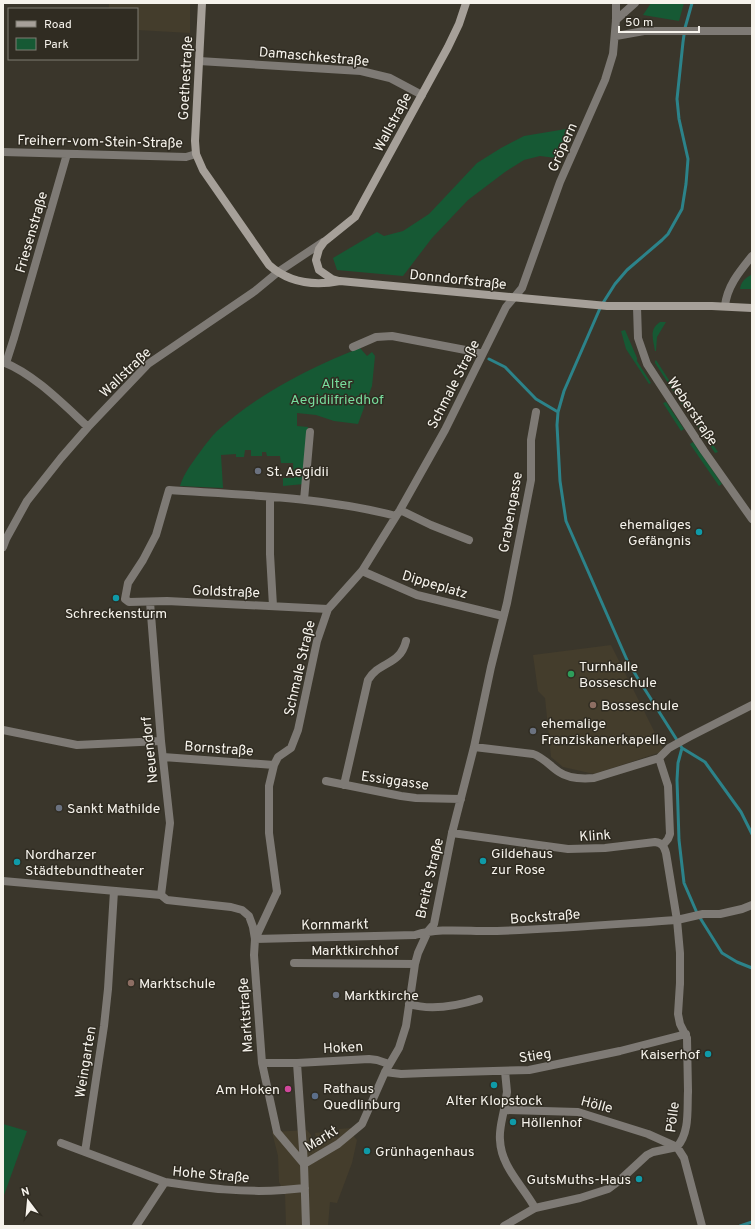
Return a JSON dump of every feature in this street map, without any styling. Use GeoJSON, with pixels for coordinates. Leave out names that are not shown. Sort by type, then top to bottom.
{"type":"FeatureCollection","features":[{"type":"Feature","properties":{"kind":"main road","name":"Goethestraße"},"geometry":{"type":"LineString","coordinates":[[196,154],[195,141],[202,3]]}},
{"type":"Feature","properties":{"kind":"main road","name":"Wallstraße"},"geometry":{"type":"LineString","coordinates":[[340,281],[332,279],[317,267],[316,257],[324,242],[355,217],[453,37],[466,3]]}},
{"type":"Feature","properties":{"kind":"main road","name":"Freiherr-vom-Stein-Straße"},"geometry":{"type":"LineString","coordinates":[[196,154],[203,170],[269,265],[278,272]]}},
{"type":"Feature","properties":{"kind":"main road","name":"Donndorfstraße"},"geometry":{"type":"LineString","coordinates":[[278,272],[289,278],[302,282],[329,283],[340,281],[597,305],[637,307],[725,306],[752,308]]}},
{"type":"Feature","properties":{"kind":"street","name":"Gröpern"},"geometry":{"type":"LineString","coordinates":[[515,298],[525,281],[560,182],[605,80],[613,54],[616,36],[616,3]]}},
{"type":"Feature","properties":{"kind":"street"},"geometry":{"type":"LineString","coordinates":[[616,20],[635,3]]}},
{"type":"Feature","properties":{"kind":"street"},"geometry":{"type":"LineString","coordinates":[[616,36],[644,31],[752,31]]}},
{"type":"Feature","properties":{"kind":"street","name":"Damaschkestraße"},"geometry":{"type":"LineString","coordinates":[[199,61],[361,71],[390,78],[422,95]]}},
{"type":"Feature","properties":{"kind":"street","name":"Freiherr-vom-Stein-Straße"},"geometry":{"type":"LineString","coordinates":[[3,152],[186,157],[196,154]]}},
{"type":"Feature","properties":{"kind":"street","name":"Friesenstraße"},"geometry":{"type":"LineString","coordinates":[[5,363],[14,338],[66,154]]}},
{"type":"Feature","properties":{"kind":"street","name":"Wallstraße"},"geometry":{"type":"LineString","coordinates":[[3,547],[27,501],[60,458],[148,364],[255,291],[278,272],[324,242]]}},
{"type":"Feature","properties":{"kind":"street"},"geometry":{"type":"LineString","coordinates":[[725,306],[729,288],[752,256]]}},
{"type":"Feature","properties":{"kind":"street","name":"Schmale Straße"},"geometry":{"type":"LineString","coordinates":[[255,939],[277,892],[268,817],[269,786],[274,765],[278,757],[291,748],[298,730],[317,641],[328,609],[362,571],[398,513],[445,430],[506,307],[515,298]]}},
{"type":"Feature","properties":{"kind":"street","name":"Weberstraße"},"geometry":{"type":"LineString","coordinates":[[637,307],[638,338],[647,364],[704,451],[752,520]]}},
{"type":"Feature","properties":{"kind":"street"},"geometry":{"type":"LineString","coordinates":[[353,347],[372,338],[392,336],[482,354]]}},
{"type":"Feature","properties":{"kind":"street"},"geometry":{"type":"LineString","coordinates":[[5,363],[31,377],[88,427]]}},
{"type":"Feature","properties":{"kind":"street","name":"Grabengasse"},"geometry":{"type":"LineString","coordinates":[[503,616],[507,603],[531,480],[531,440],[536,412]]}},
{"type":"Feature","properties":{"kind":"street"},"geometry":{"type":"LineString","coordinates":[[304,500],[310,432]]}},
{"type":"Feature","properties":{"kind":"street","name":"Goldstraße"},"geometry":{"type":"LineString","coordinates":[[270,498],[169,490],[156,535],[143,560],[128,583],[125,599],[129,602],[167,601],[328,609]]}},
{"type":"Feature","properties":{"kind":"street"},"geometry":{"type":"LineString","coordinates":[[273,606],[270,554],[270,498],[304,500],[398,513],[469,540]]}},
{"type":"Feature","properties":{"kind":"street","name":"Dippeplatz"},"geometry":{"type":"LineString","coordinates":[[362,571],[417,595],[503,616]]}},
{"type":"Feature","properties":{"kind":"street","name":"Neuendorf"},"geometry":{"type":"LineString","coordinates":[[150,602],[161,742],[170,823],[161,895]]}},
{"type":"Feature","properties":{"kind":"street","name":"Breite Straße"},"geometry":{"type":"LineString","coordinates":[[352,1134],[362,1124],[387,1068],[399,1048],[406,1026],[415,964],[418,953],[428,931],[434,924],[452,833],[474,747],[503,616]]}},
{"type":"Feature","properties":{"kind":"street"},"geometry":{"type":"LineString","coordinates":[[344,785],[368,680],[374,672],[400,655],[406,641]]}},
{"type":"Feature","properties":{"kind":"street"},"geometry":{"type":"LineString","coordinates":[[474,747],[533,754],[567,776],[584,779],[594,778],[659,758],[669,748],[752,705]]}},
{"type":"Feature","properties":{"kind":"street"},"geometry":{"type":"LineString","coordinates":[[3,730],[77,745],[161,742]]}},
{"type":"Feature","properties":{"kind":"street","name":"Bornstraße"},"geometry":{"type":"LineString","coordinates":[[163,757],[274,765]]}},
{"type":"Feature","properties":{"kind":"street"},"geometry":{"type":"LineString","coordinates":[[659,758],[667,782],[670,834],[668,840],[662,845],[666,853],[677,920]]}},
{"type":"Feature","properties":{"kind":"street","name":"Essiggasse"},"geometry":{"type":"LineString","coordinates":[[326,781],[416,798],[461,799]]}},
{"type":"Feature","properties":{"kind":"street","name":"Klink"},"geometry":{"type":"LineString","coordinates":[[452,833],[568,849],[605,848],[655,842],[662,845]]}},
{"type":"Feature","properties":{"kind":"street"},"geometry":{"type":"LineString","coordinates":[[3,881],[161,895]]}},
{"type":"Feature","properties":{"kind":"street","name":"Weingarten"},"geometry":{"type":"LineString","coordinates":[[85,1152],[108,997],[114,891]]}},
{"type":"Feature","properties":{"kind":"street","name":"Marktstraße"},"geometry":{"type":"LineString","coordinates":[[161,895],[167,900],[232,907],[242,910],[249,916],[255,939],[254,955],[262,1063],[277,1132]]}},
{"type":"Feature","properties":{"kind":"street","name":"Bockstraße"},"geometry":{"type":"LineString","coordinates":[[415,935],[428,931],[485,932],[677,920],[703,914],[720,914],[752,905]]}},
{"type":"Feature","properties":{"kind":"street","name":"Pölle"},"geometry":{"type":"LineString","coordinates":[[504,1226],[535,1208],[568,1202],[601,1192],[620,1180],[647,1155],[653,1152],[677,1147],[682,1141],[686,1125],[688,1091],[688,1038],[679,1019],[680,953],[677,920]]}},
{"type":"Feature","properties":{"kind":"street","name":"Kornmarkt"},"geometry":{"type":"LineString","coordinates":[[255,939],[415,935]]}},
{"type":"Feature","properties":{"kind":"street","name":"Marktkirchhof"},"geometry":{"type":"LineString","coordinates":[[294,963],[415,964]]}},
{"type":"Feature","properties":{"kind":"street"},"geometry":{"type":"LineString","coordinates":[[409,1004],[426,1008],[460,1005],[479,999]]}},
{"type":"Feature","properties":{"kind":"street","name":"Stieg"},"geometry":{"type":"LineString","coordinates":[[387,1068],[401,1074],[529,1070],[620,1051],[686,1034]]}},
{"type":"Feature","properties":{"kind":"street","name":"Hoken"},"geometry":{"type":"LineString","coordinates":[[262,1063],[297,1063],[369,1059],[377,1060],[387,1068]]}},
{"type":"Feature","properties":{"kind":"street","name":"Markt"},"geometry":{"type":"LineString","coordinates":[[297,1063],[304,1164],[306,1226]]}},
{"type":"Feature","properties":{"kind":"street"},"geometry":{"type":"LineString","coordinates":[[505,1071],[507,1092],[500,1134],[502,1154],[510,1171],[535,1208]]}},
{"type":"Feature","properties":{"kind":"street","name":"Hölle"},"geometry":{"type":"LineString","coordinates":[[504,1110],[578,1112],[648,1134],[677,1147]]}},
{"type":"Feature","properties":{"kind":"street","name":"Markt"},"geometry":{"type":"LineString","coordinates":[[277,1132],[304,1164]]}},
{"type":"Feature","properties":{"kind":"street","name":"Markt"},"geometry":{"type":"LineString","coordinates":[[304,1164],[352,1134]]}},
{"type":"Feature","properties":{"kind":"street"},"geometry":{"type":"LineString","coordinates":[[61,1143],[166,1182]]}},
{"type":"Feature","properties":{"kind":"street"},"geometry":{"type":"LineString","coordinates":[[677,1147],[684,1158],[702,1226]]}},
{"type":"Feature","properties":{"kind":"street","name":"Hohe Straße"},"geometry":{"type":"LineString","coordinates":[[136,1226],[166,1182],[204,1188],[260,1192],[305,1188]]}},
{"type":"Feature","properties":{"kind":"shaded area"},"geometry":{"type":"Polygon","coordinates":[[[109,3],[190,3],[190,33],[138,30],[138,8],[109,8],[109,3]]]}},
{"type":"Feature","properties":{"kind":"shaded area","name":"Bosseschule"},"geometry":{"type":"Polygon","coordinates":[[[611,645],[664,751],[594,774],[563,767],[551,757],[545,698],[538,691],[533,655],[611,645]]]}},
{"type":"Feature","properties":{"kind":"shaded area"},"geometry":{"type":"Polygon","coordinates":[[[351,1128],[352,1134],[357,1140],[352,1163],[337,1203],[330,1202],[328,1226],[286,1226],[285,1194],[279,1182],[278,1156],[272,1132],[307,1130],[313,1141],[316,1139],[315,1133],[323,1132],[324,1138],[339,1137],[339,1129],[351,1128]]]}},
{"type":"Feature","properties":{"kind":"green space"},"geometry":{"type":"Polygon","coordinates":[[[651,3],[684,3],[679,21],[643,15],[651,3]]]}},
{"type":"Feature","properties":{"kind":"green space"},"geometry":{"type":"Polygon","coordinates":[[[572,128],[556,158],[540,156],[524,160],[505,172],[468,200],[432,238],[403,276],[337,270],[333,258],[377,232],[384,236],[403,231],[429,214],[477,163],[501,148],[524,136],[572,128]]]}},
{"type":"Feature","properties":{"kind":"green space"},"geometry":{"type":"Polygon","coordinates":[[[751,275],[752,289],[740,289],[744,280],[751,275]]]}},
{"type":"Feature","properties":{"kind":"green space"},"geometry":{"type":"Polygon","coordinates":[[[660,322],[666,322],[657,337],[655,351],[653,331],[660,322]]]}},
{"type":"Feature","properties":{"kind":"green space"},"geometry":{"type":"Polygon","coordinates":[[[625,330],[637,361],[651,383],[649,384],[626,349],[621,331],[625,330]]]}},
{"type":"Feature","properties":{"kind":"green space","name":"Alter Aegidiifriedhof"},"geometry":{"type":"Polygon","coordinates":[[[360,348],[367,356],[372,352],[375,356],[372,386],[358,424],[334,421],[316,415],[297,413],[297,426],[308,427],[304,484],[283,486],[283,478],[294,478],[293,463],[281,463],[280,456],[267,456],[266,452],[262,452],[262,456],[251,456],[251,450],[245,450],[244,457],[236,457],[236,454],[221,455],[223,488],[180,486],[188,468],[217,431],[249,405],[303,373],[360,348]]]}},
{"type":"Feature","properties":{"kind":"green space"},"geometry":{"type":"Polygon","coordinates":[[[656,360],[687,408],[685,409],[655,363],[656,360]]]}},
{"type":"Feature","properties":{"kind":"green space"},"geometry":{"type":"Polygon","coordinates":[[[666,402],[684,429],[681,431],[663,403],[666,402]]]}},
{"type":"Feature","properties":{"kind":"green space"},"geometry":{"type":"Polygon","coordinates":[[[695,418],[718,452],[715,453],[693,420],[695,418]]]}},
{"type":"Feature","properties":{"kind":"green space"},"geometry":{"type":"Polygon","coordinates":[[[693,442],[722,484],[719,486],[690,444],[693,442]]]}},
{"type":"Feature","properties":{"kind":"green space"},"geometry":{"type":"Polygon","coordinates":[[[3,1124],[27,1131],[3,1198],[3,1124]]]}},
{"type":"Feature","properties":{"kind":"waterway"},"geometry":{"type":"LineString","coordinates":[[692,3],[685,28],[677,99],[679,119],[688,159],[682,209],[668,234],[627,270],[615,284],[601,306],[564,391],[558,412],[557,425],[560,481],[566,521],[627,660],[682,748],[705,762],[741,812],[752,834]]}},
{"type":"Feature","properties":{"kind":"waterway"},"geometry":{"type":"LineString","coordinates":[[489,359],[505,367],[536,399],[558,412]]}},
{"type":"Feature","properties":{"kind":"waterway"},"geometry":{"type":"LineString","coordinates":[[682,748],[678,763],[677,780],[679,840],[684,883],[697,913],[722,953],[737,962],[752,968]]}},
{"type":"Feature","properties":{"kind":"waterway"},"geometry":{"type":"LineString","coordinates":[[740,1226],[752,1222]]}},
{"type":"Feature","properties":{"kind":"place","name":"St. Aegidii"},"geometry":{"type":"Point","coordinates":[258,471]}},
{"type":"Feature","properties":{"kind":"place","name":"ehemaliges Gefängnis"},"geometry":{"type":"Point","coordinates":[699,532]}},
{"type":"Feature","properties":{"kind":"place","name":"Schreckensturm"},"geometry":{"type":"Point","coordinates":[116,598]}},
{"type":"Feature","properties":{"kind":"place","name":"Turnhalle Bosseschule"},"geometry":{"type":"Point","coordinates":[571,674]}},
{"type":"Feature","properties":{"kind":"place","name":"Bosseschule"},"geometry":{"type":"Point","coordinates":[593,705]}},
{"type":"Feature","properties":{"kind":"place","name":"ehemalige Franziskanerkapelle"},"geometry":{"type":"Point","coordinates":[533,731]}},
{"type":"Feature","properties":{"kind":"place","name":"Sankt Mathilde"},"geometry":{"type":"Point","coordinates":[59,808]}},
{"type":"Feature","properties":{"kind":"place","name":"Gildehaus zur Rose"},"geometry":{"type":"Point","coordinates":[483,861]}},
{"type":"Feature","properties":{"kind":"place","name":"Nordharzer Städtebundtheater"},"geometry":{"type":"Point","coordinates":[17,862]}},
{"type":"Feature","properties":{"kind":"place","name":"Marktschule"},"geometry":{"type":"Point","coordinates":[131,983]}},
{"type":"Feature","properties":{"kind":"place","name":"Marktkirche"},"geometry":{"type":"Point","coordinates":[336,995]}},
{"type":"Feature","properties":{"kind":"place","name":"Kaiserhof"},"geometry":{"type":"Point","coordinates":[708,1054]}},
{"type":"Feature","properties":{"kind":"place","name":"Alter Klopstock"},"geometry":{"type":"Point","coordinates":[494,1085]}},
{"type":"Feature","properties":{"kind":"place","name":"Am Hoken"},"geometry":{"type":"Point","coordinates":[288,1089]}},
{"type":"Feature","properties":{"kind":"place","name":"Rathaus Quedlinburg"},"geometry":{"type":"Point","coordinates":[315,1096]}},
{"type":"Feature","properties":{"kind":"place","name":"Höllenhof"},"geometry":{"type":"Point","coordinates":[513,1122]}},
{"type":"Feature","properties":{"kind":"place","name":"Grünhagenhaus"},"geometry":{"type":"Point","coordinates":[367,1151]}},
{"type":"Feature","properties":{"kind":"place","name":"GutsMuths-Haus"},"geometry":{"type":"Point","coordinates":[639,1179]}}]}
